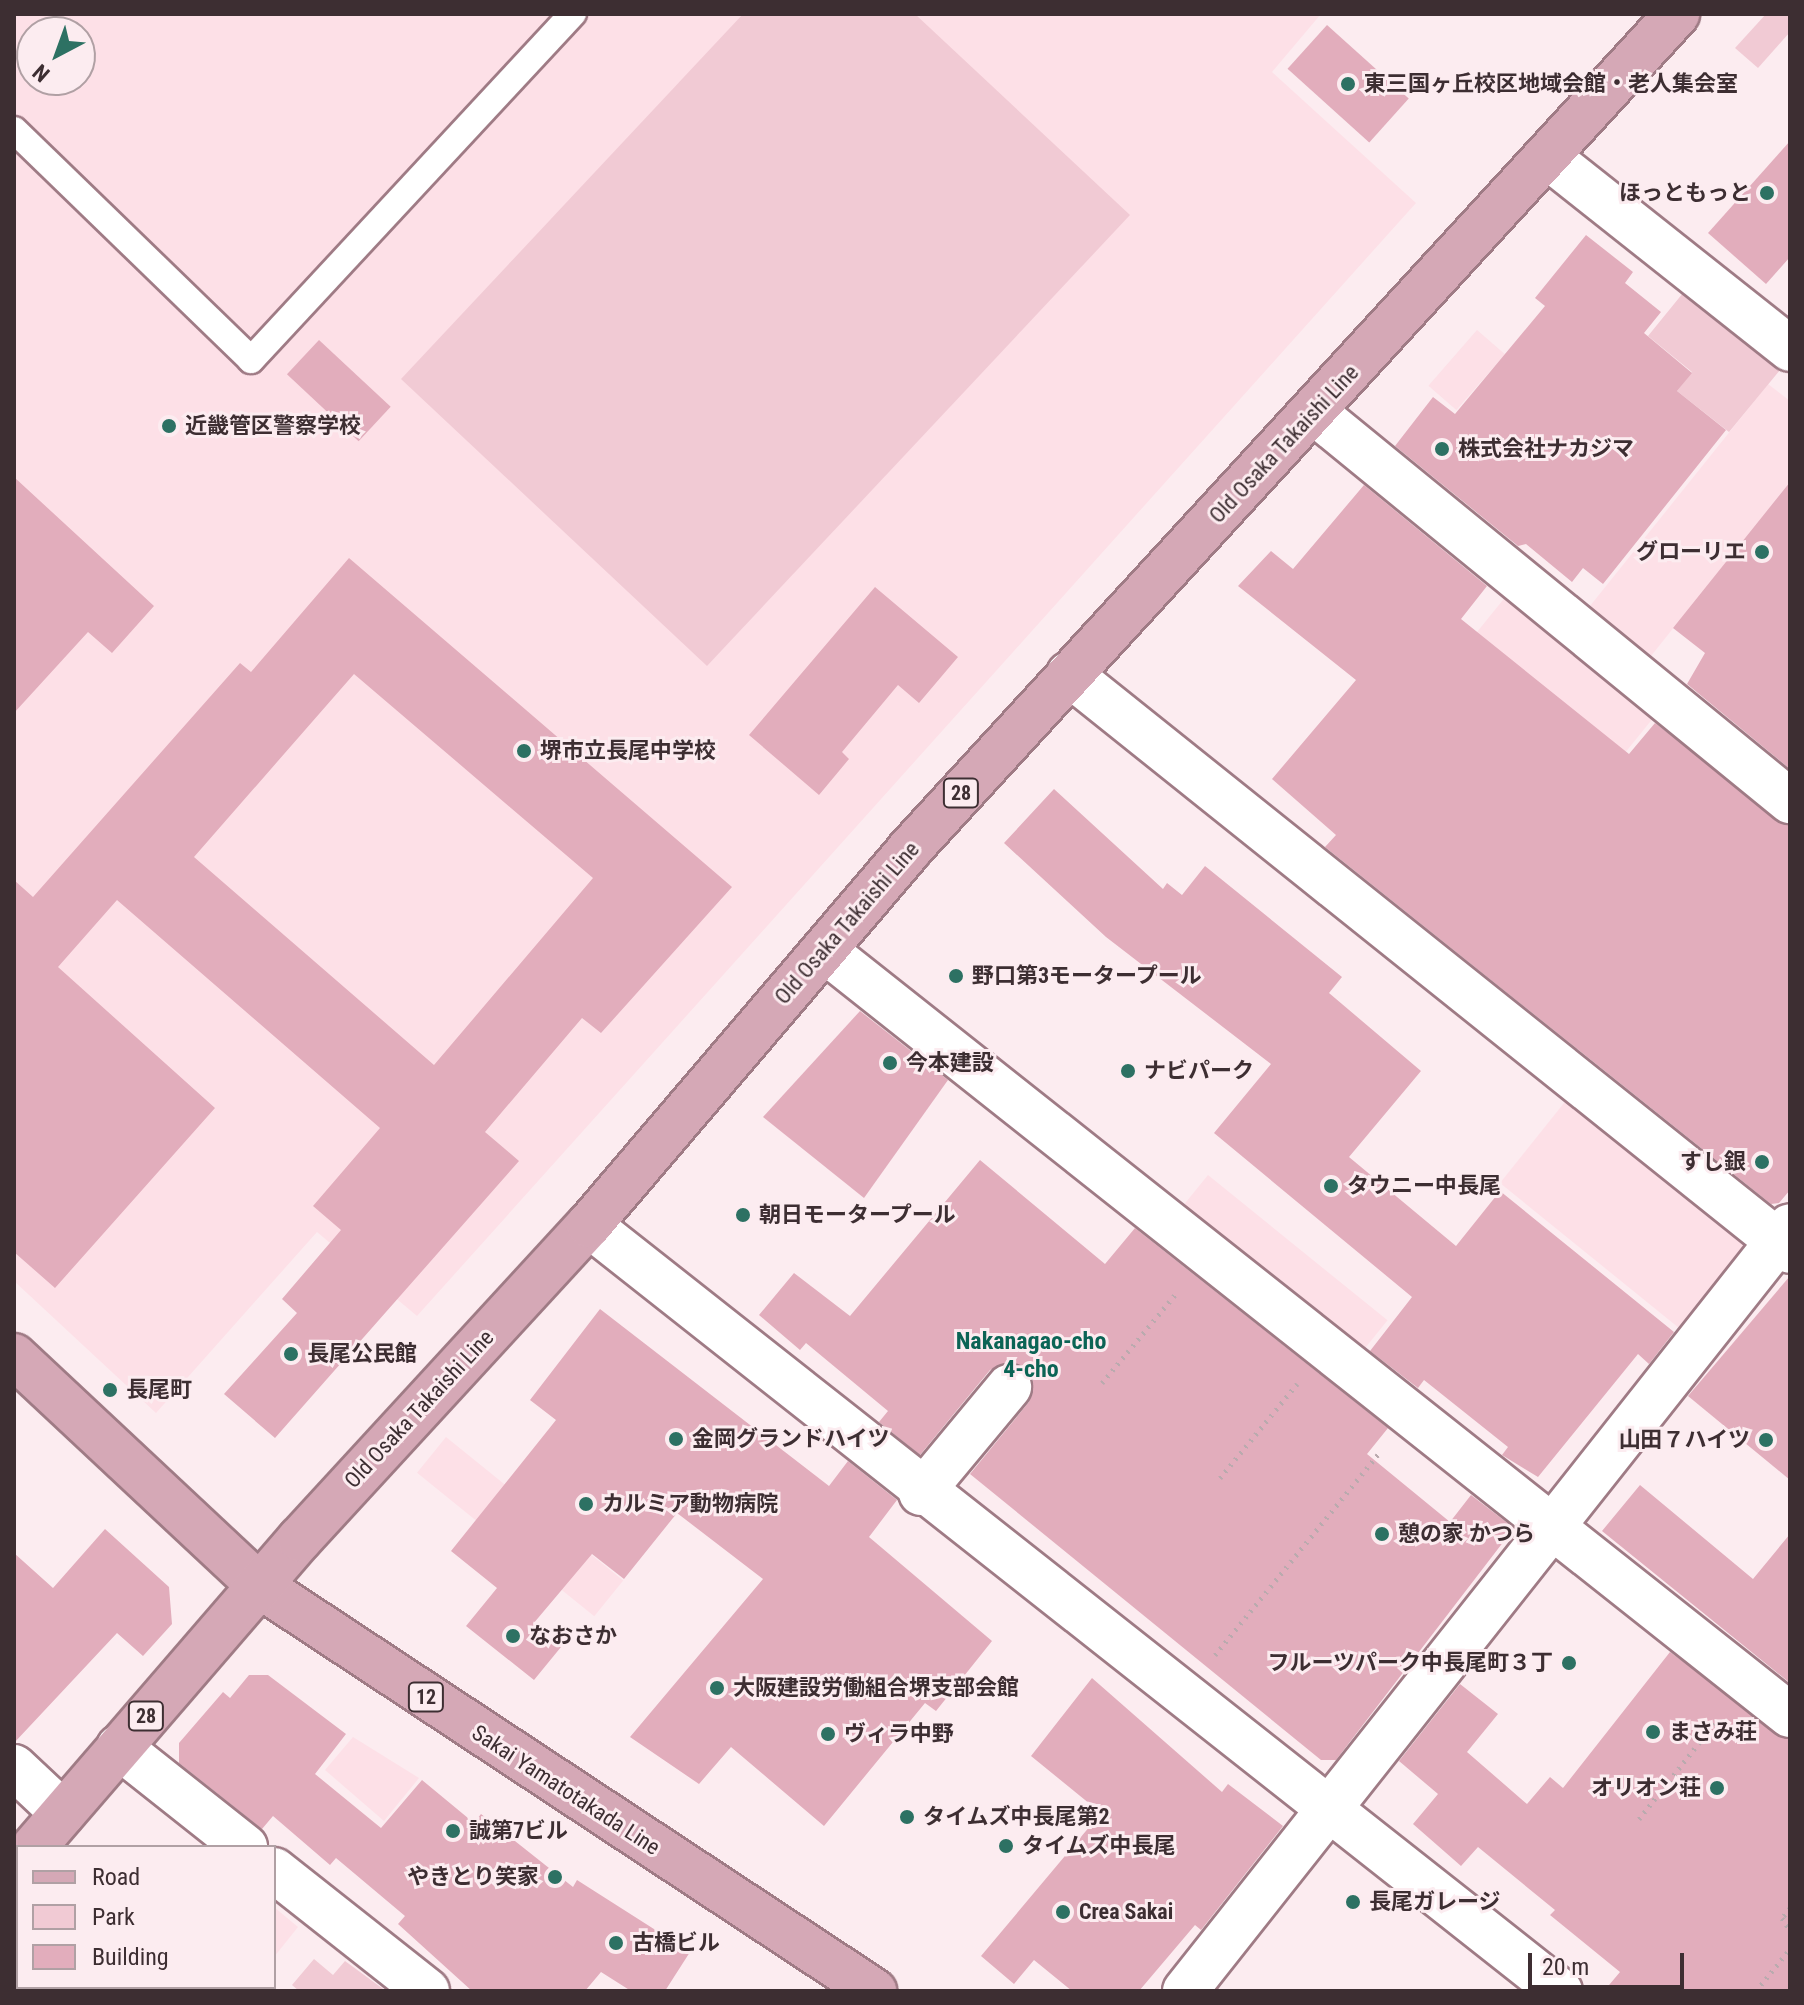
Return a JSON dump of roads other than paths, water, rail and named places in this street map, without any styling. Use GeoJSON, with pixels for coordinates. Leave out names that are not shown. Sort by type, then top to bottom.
{"type":"FeatureCollection","features":[{"type":"Feature","properties":{"kind":"main road","name":"Old Osaka Takaishi Line"},"geometry":{"type":"LineString","coordinates":[[36,1845],[260,1586],[589,1225],[824,950],[1069,674],[1314,412],[1677,14]]}},
{"type":"Feature","properties":{"kind":"main road","name":"Sakai Yamatotakada Line"},"geometry":{"type":"LineString","coordinates":[[14,1356],[260,1586],[874,1991]]}},
{"type":"Feature","properties":{"kind":"street"},"geometry":{"type":"LineString","coordinates":[[1548,157],[1790,349]]}},
{"type":"Feature","properties":{"kind":"street"},"geometry":{"type":"LineString","coordinates":[[1314,412],[1790,801]]}},
{"type":"Feature","properties":{"kind":"street"},"geometry":{"type":"LineString","coordinates":[[1069,674],[1786,1240],[1551,1527],[1185,1991]]}},
{"type":"Feature","properties":{"kind":"street"},"geometry":{"type":"LineString","coordinates":[[824,950],[1790,1715]]}},
{"type":"Feature","properties":{"kind":"street"},"geometry":{"type":"LineString","coordinates":[[589,1225],[921,1493],[1560,1991]]}},
{"type":"Feature","properties":{"kind":"street"},"geometry":{"type":"LineString","coordinates":[[921,1493],[1009,1387]]}},
{"type":"Feature","properties":{"kind":"street"},"geometry":{"type":"LineString","coordinates":[[119,1747],[242,1845]]}},
{"type":"Feature","properties":{"kind":"street"},"geometry":{"type":"LineString","coordinates":[[14,1767],[63,1813]]}},
{"type":"Feature","properties":{"kind":"street"},"geometry":{"type":"LineString","coordinates":[[276,1872],[427,1991]]}},
{"type":"Feature","properties":{"kind":"lane"},"geometry":{"type":"LineString","coordinates":[[14,130],[251,360],[573,14]]}},
{"type":"Feature","properties":{"kind":"place","name":"東三国ヶ丘校区地域会館・老人集会室"},"geometry":{"type":"Point","coordinates":[1348,84]}},
{"type":"Feature","properties":{"kind":"place","name":"ほっともっと"},"geometry":{"type":"Point","coordinates":[1767,193]}},
{"type":"Feature","properties":{"kind":"place","name":"近畿管区警察学校"},"geometry":{"type":"Point","coordinates":[169,426]}},
{"type":"Feature","properties":{"kind":"place","name":"株式会社ナカジマ"},"geometry":{"type":"Point","coordinates":[1442,449]}},
{"type":"Feature","properties":{"kind":"place","name":"グローリエ"},"geometry":{"type":"Point","coordinates":[1762,552]}},
{"type":"Feature","properties":{"kind":"place","name":"堺市立長尾中学校"},"geometry":{"type":"Point","coordinates":[524,751]}},
{"type":"Feature","properties":{"kind":"place","name":"野口第3モータープール"},"geometry":{"type":"Point","coordinates":[956,976]}},
{"type":"Feature","properties":{"kind":"place","name":"今本建設"},"geometry":{"type":"Point","coordinates":[890,1063]}},
{"type":"Feature","properties":{"kind":"place","name":"ナビパーク"},"geometry":{"type":"Point","coordinates":[1128,1071]}},
{"type":"Feature","properties":{"kind":"place","name":"すし銀"},"geometry":{"type":"Point","coordinates":[1762,1162]}},
{"type":"Feature","properties":{"kind":"place","name":"タウニー中長尾"},"geometry":{"type":"Point","coordinates":[1331,1186]}},
{"type":"Feature","properties":{"kind":"place","name":"朝日モータープール"},"geometry":{"type":"Point","coordinates":[743,1215]}},
{"type":"Feature","properties":{"kind":"place","name":"長尾公民館"},"geometry":{"type":"Point","coordinates":[291,1354]}},
{"type":"Feature","properties":{"kind":"place","name":"長尾町"},"geometry":{"type":"Point","coordinates":[110,1390]}},
{"type":"Feature","properties":{"kind":"place","name":"金岡グランドハイツ"},"geometry":{"type":"Point","coordinates":[676,1439]}},
{"type":"Feature","properties":{"kind":"place","name":"山田７ハイツ"},"geometry":{"type":"Point","coordinates":[1766,1440]}},
{"type":"Feature","properties":{"kind":"place","name":"カルミア動物病院"},"geometry":{"type":"Point","coordinates":[586,1504]}},
{"type":"Feature","properties":{"kind":"place","name":"憩の家 かつら"},"geometry":{"type":"Point","coordinates":[1382,1534]}},
{"type":"Feature","properties":{"kind":"place","name":"なおさか"},"geometry":{"type":"Point","coordinates":[513,1636]}},
{"type":"Feature","properties":{"kind":"place","name":"フルーツパーク中長尾町３丁"},"geometry":{"type":"Point","coordinates":[1569,1663]}},
{"type":"Feature","properties":{"kind":"place","name":"大阪建設労働組合堺支部会館"},"geometry":{"type":"Point","coordinates":[717,1688]}},
{"type":"Feature","properties":{"kind":"place","name":"まさみ荘"},"geometry":{"type":"Point","coordinates":[1653,1732]}},
{"type":"Feature","properties":{"kind":"place","name":"ヴィラ中野"},"geometry":{"type":"Point","coordinates":[828,1734]}},
{"type":"Feature","properties":{"kind":"place","name":"オリオン荘"},"geometry":{"type":"Point","coordinates":[1717,1788]}},
{"type":"Feature","properties":{"kind":"place","name":"タイムズ中長尾第2"},"geometry":{"type":"Point","coordinates":[907,1817]}},
{"type":"Feature","properties":{"kind":"place","name":"誠第7ビル"},"geometry":{"type":"Point","coordinates":[453,1831]}},
{"type":"Feature","properties":{"kind":"place","name":"タイムズ中長尾"},"geometry":{"type":"Point","coordinates":[1006,1846]}},
{"type":"Feature","properties":{"kind":"place","name":"やきとり笑家"},"geometry":{"type":"Point","coordinates":[555,1877]}},
{"type":"Feature","properties":{"kind":"place","name":"長尾ガレージ"},"geometry":{"type":"Point","coordinates":[1353,1902]}},
{"type":"Feature","properties":{"kind":"place","name":"Crea Sakai"},"geometry":{"type":"Point","coordinates":[1063,1912]}},
{"type":"Feature","properties":{"kind":"place","name":"古橋ビル"},"geometry":{"type":"Point","coordinates":[616,1943]}},
{"type":"Feature","properties":{"kind":"district","name":"Nakanagao-cho 4-cho"},"geometry":{"type":"Point","coordinates":[1031,1356]}}]}
